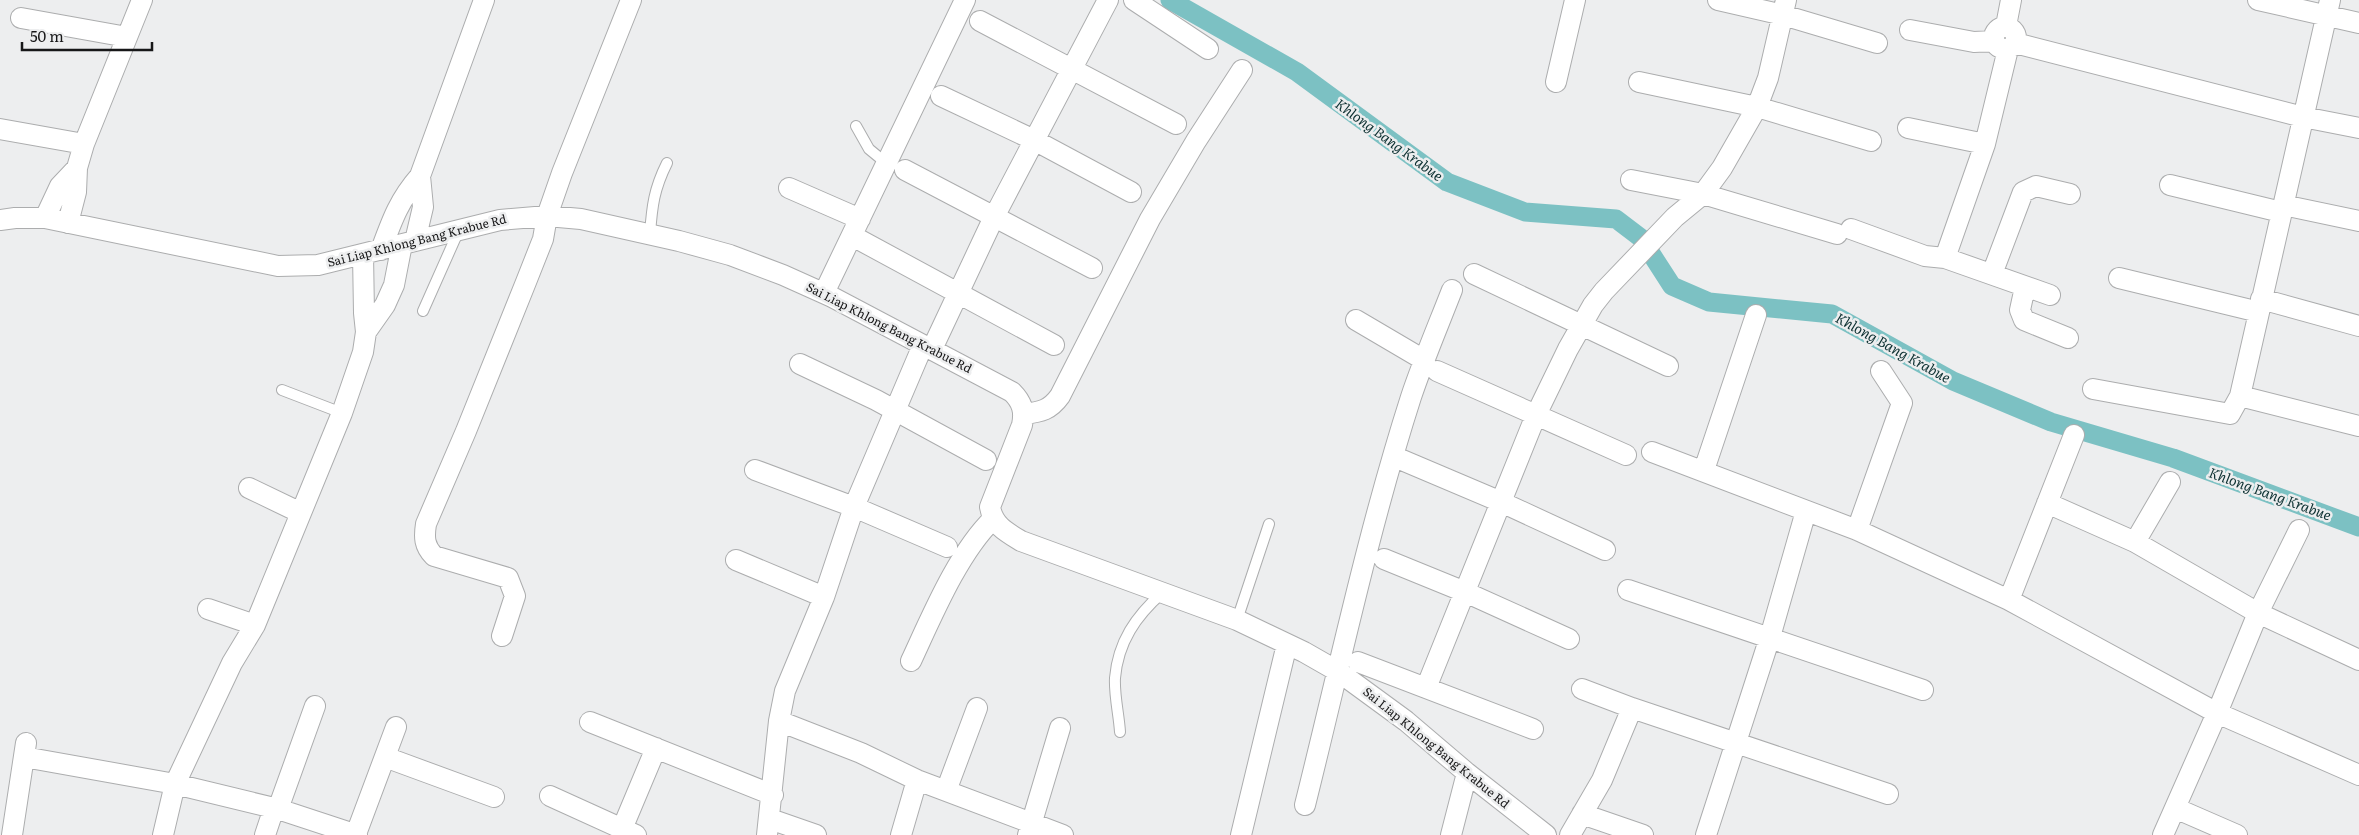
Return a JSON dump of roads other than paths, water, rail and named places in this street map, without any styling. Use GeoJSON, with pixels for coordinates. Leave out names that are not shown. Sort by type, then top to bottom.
{"type":"FeatureCollection","features":[{"type":"Feature","properties":{"kind":"street"},"geometry":{"type":"LineString","coordinates":[[68,223],[76,192],[77,168],[84,144],[142,0]]}},
{"type":"Feature","properties":{"kind":"street"},"geometry":{"type":"LineString","coordinates":[[163,835],[174,784],[232,663],[255,625],[342,413],[363,352],[366,332],[364,312],[372,252],[406,192],[420,176],[484,0]]}},
{"type":"Feature","properties":{"kind":"street"},"geometry":{"type":"LineString","coordinates":[[502,636],[515,596],[508,578],[434,556],[428,550],[424,539],[426,524],[466,431],[543,239],[546,216],[630,0]]}},
{"type":"Feature","properties":{"kind":"street"},"geometry":{"type":"LineString","coordinates":[[824,293],[965,0]]}},
{"type":"Feature","properties":{"kind":"street"},"geometry":{"type":"LineString","coordinates":[[816,835],[768,827],[773,795],[779,721],[785,691],[824,597],[854,507],[896,411],[994,217],[1108,0]]}},
{"type":"Feature","properties":{"kind":"street"},"geometry":{"type":"LineString","coordinates":[[1134,0],[1208,49]]}},
{"type":"Feature","properties":{"kind":"street"},"geometry":{"type":"LineString","coordinates":[[1556,82],[1575,0]]}},
{"type":"Feature","properties":{"kind":"street"},"geometry":{"type":"LineString","coordinates":[[1718,0],[1785,8],[1877,44]]}},
{"type":"Feature","properties":{"kind":"street"},"geometry":{"type":"LineString","coordinates":[[1945,258],[1985,144],[2011,0]]}},
{"type":"Feature","properties":{"kind":"street"},"geometry":{"type":"LineString","coordinates":[[2258,0],[2329,8],[2359,23]]}},
{"type":"Feature","properties":{"kind":"street"},"geometry":{"type":"LineString","coordinates":[[1426,688],[1536,415],[1581,325],[1593,305],[1618,275],[1675,217],[1702,194],[1722,168],[1757,107],[1770,70],[1785,8]]}},
{"type":"Feature","properties":{"kind":"street"},"geometry":{"type":"LineString","coordinates":[[2093,389],[2230,414],[2240,396],[2329,8]]}},
{"type":"Feature","properties":{"kind":"street"},"geometry":{"type":"LineString","coordinates":[[21,18],[127,37]]}},
{"type":"Feature","properties":{"kind":"street"},"geometry":{"type":"LineString","coordinates":[[980,21],[1176,124]]}},
{"type":"Feature","properties":{"kind":"street"},"geometry":{"type":"LineString","coordinates":[[1910,30],[1974,42],[2005,40],[2303,116],[2359,128]]}},
{"type":"Feature","properties":{"kind":"street"},"geometry":{"type":"LineString","coordinates":[[911,661],[961,561],[982,530],[993,519],[991,503],[1022,425],[1024,414],[1047,410],[1052,407],[1060,396],[1150,219],[1196,141],[1242,70]]}},
{"type":"Feature","properties":{"kind":"street"},"geometry":{"type":"LineString","coordinates":[[1639,82],[1757,107],[1871,141]]}},
{"type":"Feature","properties":{"kind":"street"},"geometry":{"type":"LineString","coordinates":[[940,96],[1034,140],[1131,192]]}},
{"type":"Feature","properties":{"kind":"street"},"geometry":{"type":"LineString","coordinates":[[1908,128],[1985,144]]}},
{"type":"Feature","properties":{"kind":"street"},"geometry":{"type":"LineString","coordinates":[[0,129],[84,144]]}},
{"type":"Feature","properties":{"kind":"street"},"geometry":{"type":"LineString","coordinates":[[45,218],[60,186],[77,168]]}},
{"type":"Feature","properties":{"kind":"street"},"geometry":{"type":"LineString","coordinates":[[905,170],[1092,268]]}},
{"type":"Feature","properties":{"kind":"street"},"geometry":{"type":"LineString","coordinates":[[366,332],[394,285],[408,243],[423,207],[420,176]]}},
{"type":"Feature","properties":{"kind":"street"},"geometry":{"type":"LineString","coordinates":[[1631,180],[1702,194],[1925,256],[1945,258],[2050,296]]}},
{"type":"Feature","properties":{"kind":"street"},"geometry":{"type":"LineString","coordinates":[[2170,185],[2282,208],[2359,221]]}},
{"type":"Feature","properties":{"kind":"street"},"geometry":{"type":"LineString","coordinates":[[1992,274],[2023,192],[2036,186],[2070,194]]}},
{"type":"Feature","properties":{"kind":"street"},"geometry":{"type":"LineString","coordinates":[[789,188],[860,219]]}},
{"type":"Feature","properties":{"kind":"street","name":"Sai Liap Khlong Bang Krabue Rd"},"geometry":{"type":"LineString","coordinates":[[0,220],[45,218],[278,266],[318,266],[500,220],[546,216],[595,222],[730,255],[824,293],[1012,392],[1019,398],[1024,414]]}},
{"type":"Feature","properties":{"kind":"street"},"geometry":{"type":"LineString","coordinates":[[858,240],[1054,345]]}},
{"type":"Feature","properties":{"kind":"street"},"geometry":{"type":"LineString","coordinates":[[1474,274],[1668,366]]}},
{"type":"Feature","properties":{"kind":"street"},"geometry":{"type":"LineString","coordinates":[[2119,278],[2359,326]]}},
{"type":"Feature","properties":{"kind":"street"},"geometry":{"type":"LineString","coordinates":[[2025,286],[2020,310],[2024,320],[2068,338]]}},
{"type":"Feature","properties":{"kind":"street"},"geometry":{"type":"LineString","coordinates":[[1305,805],[1379,509],[1411,397],[1431,365],[1452,290]]}},
{"type":"Feature","properties":{"kind":"street"},"geometry":{"type":"LineString","coordinates":[[1704,470],[1756,314]]}},
{"type":"Feature","properties":{"kind":"street"},"geometry":{"type":"LineString","coordinates":[[1356,320],[1431,365],[1626,455]]}},
{"type":"Feature","properties":{"kind":"street"},"geometry":{"type":"LineString","coordinates":[[800,364],[896,411],[986,460]]}},
{"type":"Feature","properties":{"kind":"street"},"geometry":{"type":"LineString","coordinates":[[1857,530],[1902,403],[1881,371]]}},
{"type":"Feature","properties":{"kind":"street"},"geometry":{"type":"LineString","coordinates":[[2240,396],[2359,426]]}},
{"type":"Feature","properties":{"kind":"street"},"geometry":{"type":"LineString","coordinates":[[2009,600],[2074,435]]}},
{"type":"Feature","properties":{"kind":"street"},"geometry":{"type":"LineString","coordinates":[[1652,452],[1704,470],[1857,530],[2009,600],[2217,714],[2359,775]]}},
{"type":"Feature","properties":{"kind":"street"},"geometry":{"type":"LineString","coordinates":[[1402,460],[1501,502],[1605,550]]}},
{"type":"Feature","properties":{"kind":"street"},"geometry":{"type":"LineString","coordinates":[[755,470],[854,507],[947,547]]}},
{"type":"Feature","properties":{"kind":"street"},"geometry":{"type":"LineString","coordinates":[[2135,542],[2170,482]]}},
{"type":"Feature","properties":{"kind":"street"},"geometry":{"type":"LineString","coordinates":[[249,488],[301,513]]}},
{"type":"Feature","properties":{"kind":"street"},"geometry":{"type":"LineString","coordinates":[[2047,503],[2135,542],[2258,613],[2358,658]]}},
{"type":"Feature","properties":{"kind":"street"},"geometry":{"type":"LineString","coordinates":[[1706,835],[1738,742],[1806,510]]}},
{"type":"Feature","properties":{"kind":"street","name":"Sai Liap Khlong Bang Krabue Rd"},"geometry":{"type":"LineString","coordinates":[[993,519],[1005,532],[1021,541],[1237,620],[1339,672],[1406,721],[1467,773],[1546,835]]}},
{"type":"Feature","properties":{"kind":"street"},"geometry":{"type":"LineString","coordinates":[[2163,835],[2217,714],[2258,613],[2299,530]]}},
{"type":"Feature","properties":{"kind":"street"},"geometry":{"type":"LineString","coordinates":[[1384,559],[1465,592],[1569,639]]}},
{"type":"Feature","properties":{"kind":"street"},"geometry":{"type":"LineString","coordinates":[[736,560],[824,597]]}},
{"type":"Feature","properties":{"kind":"street"},"geometry":{"type":"LineString","coordinates":[[1628,590],[1923,690]]}},
{"type":"Feature","properties":{"kind":"street"},"geometry":{"type":"LineString","coordinates":[[208,609],[255,625]]}},
{"type":"Feature","properties":{"kind":"street"},"geometry":{"type":"LineString","coordinates":[[1241,835],[1287,644]]}},
{"type":"Feature","properties":{"kind":"street"},"geometry":{"type":"LineString","coordinates":[[1358,662],[1533,729]]}},
{"type":"Feature","properties":{"kind":"street"},"geometry":{"type":"LineString","coordinates":[[1582,689],[1632,708],[1738,742],[1888,794]]}},
{"type":"Feature","properties":{"kind":"street"},"geometry":{"type":"LineString","coordinates":[[265,835],[315,706]]}},
{"type":"Feature","properties":{"kind":"street"},"geometry":{"type":"LineString","coordinates":[[946,790],[978,708]]}},
{"type":"Feature","properties":{"kind":"street"},"geometry":{"type":"LineString","coordinates":[[1570,835],[1602,780],[1632,708]]}},
{"type":"Feature","properties":{"kind":"street"},"geometry":{"type":"LineString","coordinates":[[779,721],[861,753],[917,780],[946,790],[1029,829],[1063,835]]}},
{"type":"Feature","properties":{"kind":"street"},"geometry":{"type":"LineString","coordinates":[[590,722],[773,795]]}},
{"type":"Feature","properties":{"kind":"street"},"geometry":{"type":"LineString","coordinates":[[12,835],[25,750],[276,809],[357,835],[396,727]]}},
{"type":"Feature","properties":{"kind":"street"},"geometry":{"type":"LineString","coordinates":[[1029,829],[1060,728]]}},
{"type":"Feature","properties":{"kind":"street"},"geometry":{"type":"LineString","coordinates":[[550,796],[631,833],[656,748]]}},
{"type":"Feature","properties":{"kind":"street"},"geometry":{"type":"LineString","coordinates":[[386,757],[494,797]]}},
{"type":"Feature","properties":{"kind":"street"},"geometry":{"type":"LineString","coordinates":[[1451,835],[1467,773]]}},
{"type":"Feature","properties":{"kind":"street"},"geometry":{"type":"LineString","coordinates":[[901,835],[917,780]]}},
{"type":"Feature","properties":{"kind":"street"},"geometry":{"type":"LineString","coordinates":[[2175,808],[2237,835]]}},
{"type":"Feature","properties":{"kind":"street"},"geometry":{"type":"LineString","coordinates":[[1582,814],[1644,835]]}},
{"type":"Feature","properties":{"kind":"lane"},"geometry":{"type":"LineString","coordinates":[[856,126],[870,149],[886,163]]}},
{"type":"Feature","properties":{"kind":"lane"},"geometry":{"type":"LineString","coordinates":[[650,234],[652,198],[656,183],[667,163]]}},
{"type":"Feature","properties":{"kind":"lane"},"geometry":{"type":"LineString","coordinates":[[423,311],[459,230]]}},
{"type":"Feature","properties":{"kind":"lane"},"geometry":{"type":"LineString","coordinates":[[282,390],[342,413]]}},
{"type":"Feature","properties":{"kind":"lane"},"geometry":{"type":"LineString","coordinates":[[1237,620],[1268,524]]}},
{"type":"Feature","properties":{"kind":"lane"},"geometry":{"type":"LineString","coordinates":[[1120,732],[1115,678],[1123,648],[1134,621],[1162,593]]}},
{"type":"Feature","properties":{"kind":"waterway","name":"Khlong Bang Krabue"},"geometry":{"type":"LineString","coordinates":[[1170,0],[1297,72],[1447,182],[1525,212],[1616,219],[1641,238],[1672,286],[1709,302],[1832,314],[1953,381],[2051,422],[2173,458],[2359,527]]}}]}
